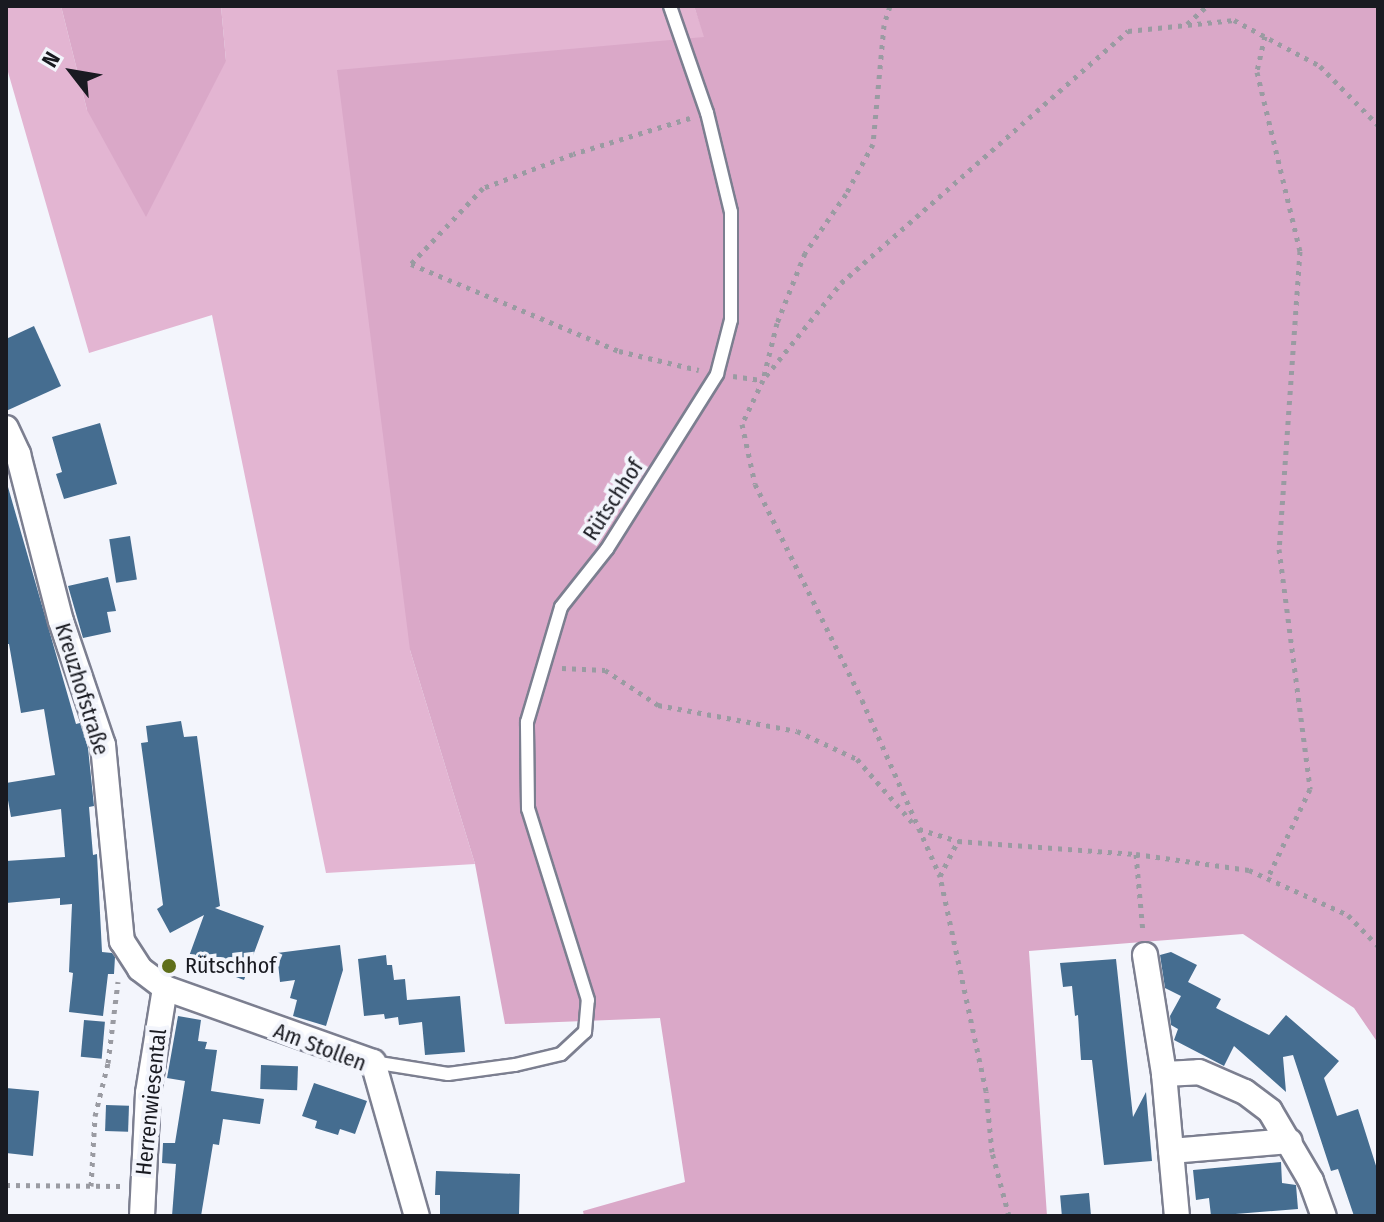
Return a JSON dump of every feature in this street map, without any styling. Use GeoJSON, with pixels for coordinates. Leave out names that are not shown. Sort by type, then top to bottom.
{"type":"FeatureCollection","features":[{"type":"Feature","properties":{"kind":"street","name":"Kreuzhofstraße"},"geometry":{"type":"LineString","coordinates":[[6,428],[18,454],[61,621],[103,745],[122,941]]}},
{"type":"Feature","properties":{"kind":"street"},"geometry":{"type":"LineString","coordinates":[[122,941],[140,969],[165,988]]}},
{"type":"Feature","properties":{"kind":"street"},"geometry":{"type":"LineString","coordinates":[[1145,955],[1164,1074],[1177,1216]]}},
{"type":"Feature","properties":{"kind":"street","name":"Am Stollen"},"geometry":{"type":"LineString","coordinates":[[165,988],[373,1062],[417,1216]]}},
{"type":"Feature","properties":{"kind":"street","name":"Herrenwiesental"},"geometry":{"type":"LineString","coordinates":[[142,1216],[148,1093],[165,988]]}},
{"type":"Feature","properties":{"kind":"street"},"geometry":{"type":"LineString","coordinates":[[1164,1074],[1199,1072],[1245,1092],[1270,1111],[1311,1181],[1324,1216]]}},
{"type":"Feature","properties":{"kind":"street"},"geometry":{"type":"LineString","coordinates":[[1171,1151],[1290,1141]]}},
{"type":"Feature","properties":{"kind":"lane","name":"Rütschhof"},"geometry":{"type":"LineString","coordinates":[[373,1062],[448,1074],[501,1067],[561,1054],[585,1032],[588,1000],[528,809],[527,722],[561,607],[607,549],[717,374],[731,320],[731,212],[707,113],[670,6]]}},
{"type":"Feature","properties":{"kind":"path"},"geometry":{"type":"LineString","coordinates":[[890,6],[884,25],[873,144],[846,194],[805,253],[777,323],[763,380],[742,424],[755,484],[856,687],[940,876],[986,1091],[992,1152],[1009,1216]]}},
{"type":"Feature","properties":{"kind":"path"},"geometry":{"type":"LineString","coordinates":[[1186,25],[1207,6]]}},
{"type":"Feature","properties":{"kind":"path"},"geometry":{"type":"LineString","coordinates":[[763,380],[841,283],[1128,31],[1234,20],[1320,66],[1378,125]]}},
{"type":"Feature","properties":{"kind":"path"},"geometry":{"type":"LineString","coordinates":[[1265,36],[1257,72],[1300,251],[1279,549],[1310,789],[1267,879]]}},
{"type":"Feature","properties":{"kind":"path"},"geometry":{"type":"LineString","coordinates":[[707,113],[573,154],[483,188],[411,264],[619,351],[717,374],[763,380]]}},
{"type":"Feature","properties":{"kind":"path"},"geometry":{"type":"LineString","coordinates":[[541,667],[605,670],[658,705],[797,731],[857,759],[917,829],[958,841],[1136,854],[1249,870],[1348,915],[1378,946]]}},
{"type":"Feature","properties":{"kind":"path"},"geometry":{"type":"LineString","coordinates":[[940,876],[958,841]]}},
{"type":"Feature","properties":{"kind":"path"},"geometry":{"type":"LineString","coordinates":[[1136,854],[1145,955]]}},
{"type":"Feature","properties":{"kind":"path"},"geometry":{"type":"LineString","coordinates":[[91,1186],[95,1116],[108,1063],[122,941]]}},
{"type":"Feature","properties":{"kind":"path"},"geometry":{"type":"LineString","coordinates":[[6,1185],[117,1186]]}},
{"type":"Feature","properties":{"kind":"shaded area"},"geometry":{"type":"Polygon","coordinates":[[[6,6],[61,6],[87,110],[226,61],[221,6],[694,6],[705,37],[410,650],[475,864],[326,873],[212,315],[89,353],[6,65],[6,6]]]}},
{"type":"Feature","properties":{"kind":"shaded area"},"geometry":{"type":"Polygon","coordinates":[[[61,6],[221,6],[226,61],[146,217],[87,110],[61,6]]]}},
{"type":"Feature","properties":{"kind":"shaded area"},"geometry":{"type":"Polygon","coordinates":[[[694,6],[1378,6],[1378,1043],[1354,1008],[1243,934],[1029,951],[1047,1216],[584,1216],[583,1211],[685,1182],[660,1018],[505,1024],[475,864],[410,650],[337,70],[704,37],[694,6]]]}},
{"type":"Feature","properties":{"kind":"building"},"geometry":{"type":"Polygon","coordinates":[[[34,326],[61,386],[6,411],[6,339],[34,326]]]}},
{"type":"Feature","properties":{"kind":"building"},"geometry":{"type":"Polygon","coordinates":[[[100,423],[117,484],[64,499],[56,474],[62,472],[52,437],[100,423]]]}},
{"type":"Feature","properties":{"kind":"building"},"geometry":{"type":"Polygon","coordinates":[[[8,487],[76,724],[80,723],[88,748],[94,806],[89,807],[93,855],[97,854],[102,952],[112,953],[115,957],[114,974],[108,974],[103,1016],[69,1012],[73,973],[69,972],[72,904],[60,905],[60,898],[6,903],[6,861],[65,857],[61,809],[11,817],[6,789],[6,783],[55,775],[44,709],[21,713],[9,644],[6,644],[8,487]]]}},
{"type":"Feature","properties":{"kind":"building"},"geometry":{"type":"Polygon","coordinates":[[[130,536],[137,579],[116,583],[109,539],[130,536]]]}},
{"type":"Feature","properties":{"kind":"building"},"geometry":{"type":"Polygon","coordinates":[[[108,577],[116,611],[107,612],[111,632],[83,638],[68,586],[108,577]]]}},
{"type":"Feature","properties":{"kind":"building"},"geometry":{"type":"Polygon","coordinates":[[[181,721],[184,737],[197,736],[220,906],[215,908],[264,926],[244,980],[188,959],[204,915],[170,933],[157,909],[163,905],[141,743],[148,742],[146,726],[181,721]]]}},
{"type":"Feature","properties":{"kind":"building"},"geometry":{"type":"Polygon","coordinates":[[[340,945],[343,970],[326,1026],[293,1016],[297,1000],[290,998],[295,980],[280,982],[277,953],[340,945]]]}},
{"type":"Feature","properties":{"kind":"building"},"geometry":{"type":"Polygon","coordinates":[[[1171,952],[1197,965],[1188,982],[1221,999],[1216,1008],[1269,1035],[1286,1015],[1339,1061],[1324,1078],[1337,1116],[1358,1109],[1378,1172],[1378,1216],[1354,1216],[1338,1169],[1331,1171],[1293,1055],[1283,1057],[1286,1092],[1234,1046],[1224,1066],[1174,1040],[1178,1029],[1171,1025],[1170,1016],[1181,996],[1165,988],[1160,955],[1171,952]]]}},
{"type":"Feature","properties":{"kind":"building"},"geometry":{"type":"Polygon","coordinates":[[[386,955],[387,965],[392,965],[394,980],[405,979],[407,1000],[460,996],[465,1052],[425,1055],[422,1022],[399,1025],[398,1017],[385,1019],[384,1014],[364,1016],[358,959],[386,955]]]}},
{"type":"Feature","properties":{"kind":"building"},"geometry":{"type":"Polygon","coordinates":[[[1116,959],[1133,1117],[1146,1092],[1152,1161],[1104,1165],[1092,1060],[1081,1060],[1078,1015],[1075,1016],[1072,986],[1063,987],[1060,963],[1116,959]]]}},
{"type":"Feature","properties":{"kind":"building"},"geometry":{"type":"Polygon","coordinates":[[[178,1016],[201,1020],[198,1041],[207,1042],[205,1049],[217,1050],[211,1091],[264,1099],[260,1124],[223,1119],[219,1145],[213,1144],[201,1216],[172,1216],[176,1164],[162,1163],[163,1143],[175,1143],[185,1081],[167,1078],[178,1016]]]}},
{"type":"Feature","properties":{"kind":"building"},"geometry":{"type":"Polygon","coordinates":[[[84,1020],[105,1022],[102,1059],[81,1057],[84,1020]]]}},
{"type":"Feature","properties":{"kind":"building"},"geometry":{"type":"Polygon","coordinates":[[[261,1065],[298,1066],[297,1090],[260,1089],[261,1065]]]}},
{"type":"Feature","properties":{"kind":"building"},"geometry":{"type":"Polygon","coordinates":[[[314,1083],[367,1101],[355,1134],[340,1129],[338,1135],[315,1128],[317,1121],[302,1116],[314,1083]]]}},
{"type":"Feature","properties":{"kind":"building"},"geometry":{"type":"Polygon","coordinates":[[[6,1088],[39,1091],[33,1156],[6,1153],[6,1088]]]}},
{"type":"Feature","properties":{"kind":"building"},"geometry":{"type":"Polygon","coordinates":[[[106,1105],[129,1106],[128,1132],[105,1131],[106,1105]]]}},
{"type":"Feature","properties":{"kind":"building"},"geometry":{"type":"Polygon","coordinates":[[[1281,1162],[1282,1183],[1296,1185],[1298,1209],[1211,1216],[1209,1198],[1196,1200],[1193,1170],[1281,1162]]]}},
{"type":"Feature","properties":{"kind":"building"},"geometry":{"type":"Polygon","coordinates":[[[436,1171],[520,1174],[519,1215],[440,1216],[440,1195],[435,1195],[436,1171]]]}},
{"type":"Feature","properties":{"kind":"building"},"geometry":{"type":"Polygon","coordinates":[[[1089,1193],[1091,1216],[1062,1216],[1060,1196],[1089,1193]]]}},
{"type":"Feature","properties":{"kind":"place","name":"Rütschhof"},"geometry":{"type":"Point","coordinates":[169,966]}}]}
